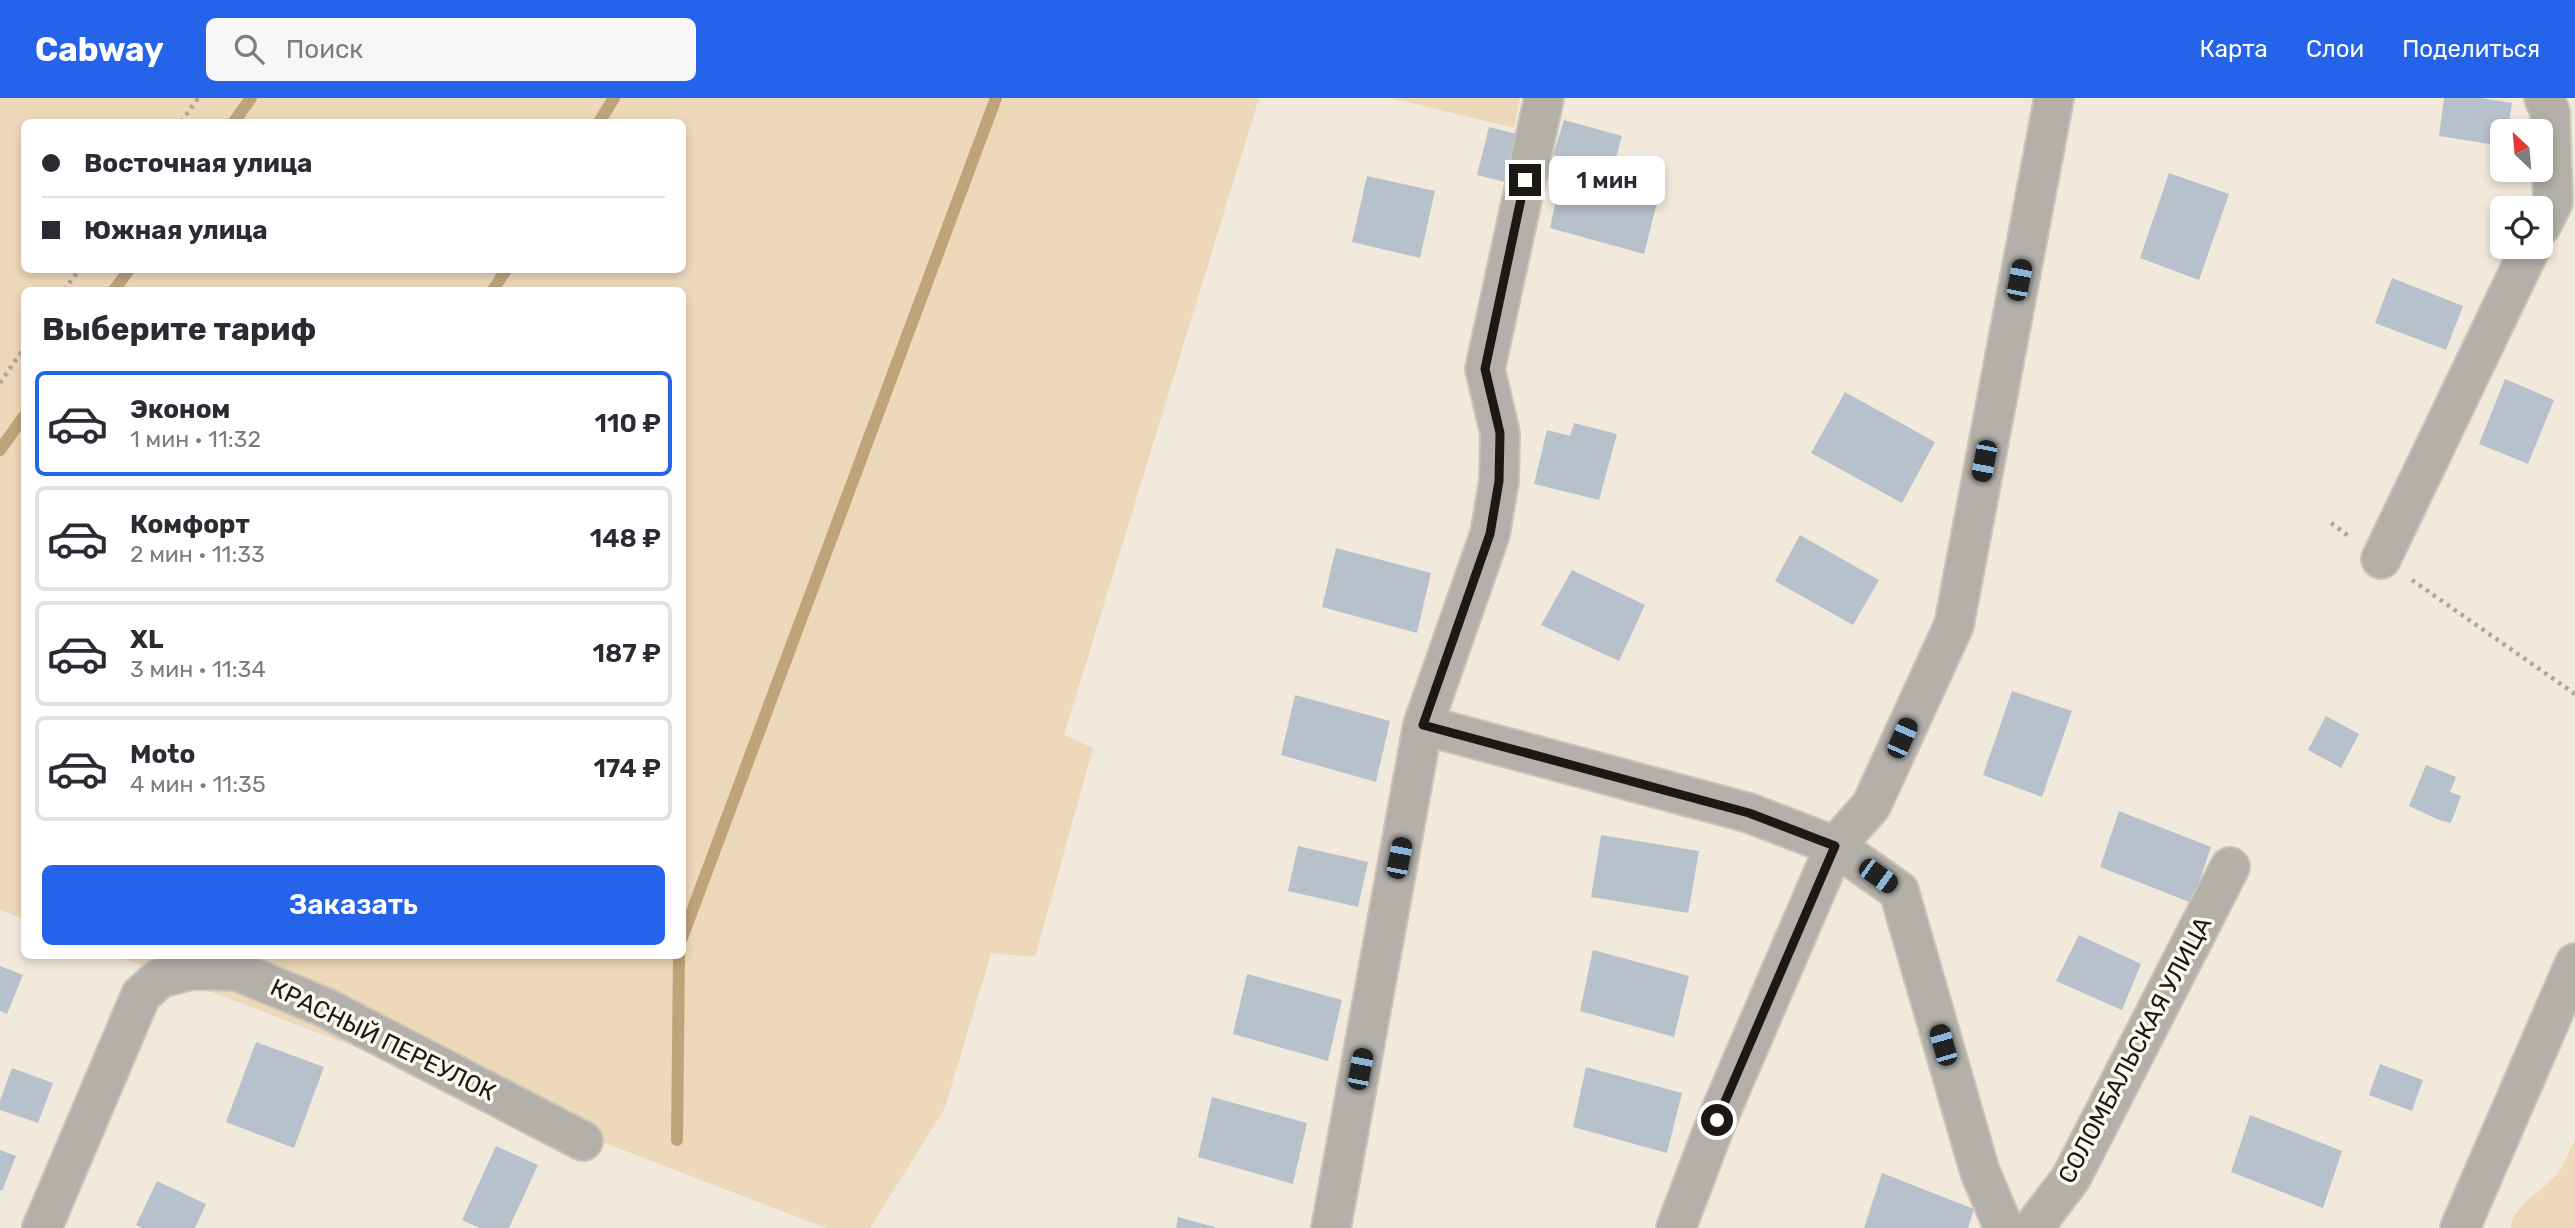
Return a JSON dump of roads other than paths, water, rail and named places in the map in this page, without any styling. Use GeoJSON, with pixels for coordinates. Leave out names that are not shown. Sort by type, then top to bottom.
{"type":"FeatureCollection","features":[{"type":"Feature","properties":{"kind":"street"},"geometry":{"type":"LineString","coordinates":[[1331,1228],[1423,725],[1490,534],[1499,481],[1500,433],[1485,369],[1544,98]]}},
{"type":"Feature","properties":{"kind":"street"},"geometry":{"type":"LineString","coordinates":[[1676,1228],[1717,1120],[1835,846],[1871,806],[1954,625],[2054,98]]}},
{"type":"Feature","properties":{"kind":"street"},"geometry":{"type":"LineString","coordinates":[[2544,98],[2550,112],[2553,196]]}},
{"type":"Feature","properties":{"kind":"street"},"geometry":{"type":"LineString","coordinates":[[2381,559],[2525,259]]}},
{"type":"Feature","properties":{"kind":"street"},"geometry":{"type":"LineString","coordinates":[[1423,725],[1749,813],[1835,846],[1899,891],[1980,1172],[2004,1228]]}},
{"type":"Feature","properties":{"kind":"street","name":"СОЛОМБАЛЬСКАЯ УЛИЦА"},"geometry":{"type":"LineString","coordinates":[[2032,1228],[2071,1178],[2230,867]]}},
{"type":"Feature","properties":{"kind":"street"},"geometry":{"type":"LineString","coordinates":[[2460,1228],[2575,963]]}},
{"type":"Feature","properties":{"kind":"street","name":"КРАСНЫЙ ПЕРЕУЛОК"},"geometry":{"type":"LineString","coordinates":[[42,1228],[141,995],[160,978],[192,970],[237,971],[326,1008],[583,1141]]}},
{"type":"Feature","properties":{"kind":"waterway"},"geometry":{"type":"LineString","coordinates":[[236,119],[251,98]]}},
{"type":"Feature","properties":{"kind":"waterway"},"geometry":{"type":"LineString","coordinates":[[601,119],[614,98]]}},
{"type":"Feature","properties":{"kind":"waterway"},"geometry":{"type":"LineString","coordinates":[[686,927],[996,98]]}},
{"type":"Feature","properties":{"kind":"waterway"},"geometry":{"type":"LineString","coordinates":[[116,287],[127,273]]}},
{"type":"Feature","properties":{"kind":"waterway"},"geometry":{"type":"LineString","coordinates":[[495,287],[504,273]]}},
{"type":"Feature","properties":{"kind":"waterway"},"geometry":{"type":"LineString","coordinates":[[0,450],[21,420]]}},
{"type":"Feature","properties":{"kind":"waterway"},"geometry":{"type":"LineString","coordinates":[[677,1140],[679,959]]}}]}
